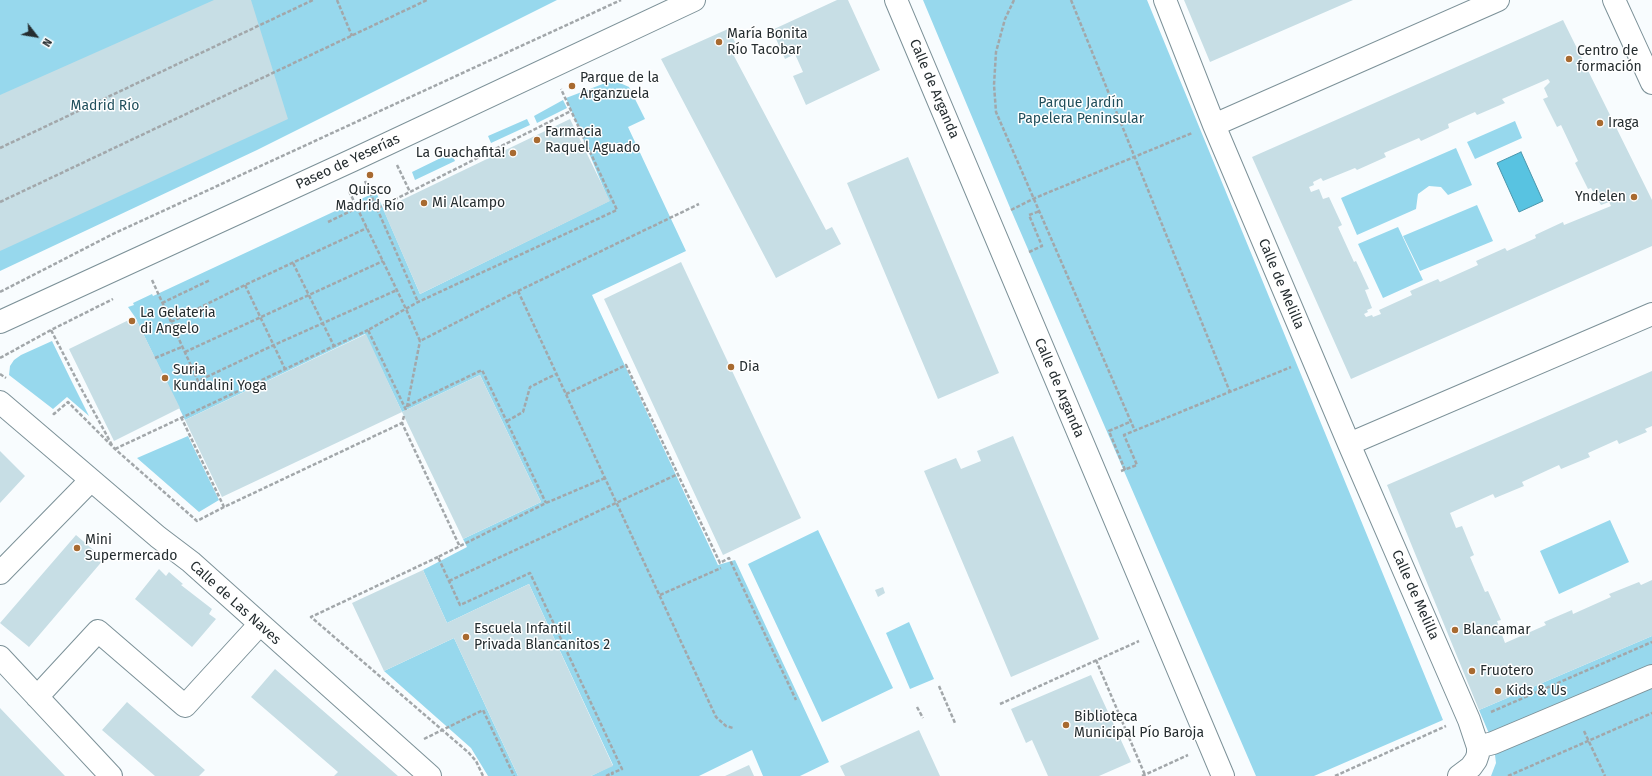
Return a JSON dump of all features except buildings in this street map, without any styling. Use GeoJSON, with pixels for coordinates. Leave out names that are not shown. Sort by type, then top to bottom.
{"type":"FeatureCollection","features":[{"type":"Feature","properties":{"kind":"street","name":"Paseo de Yeserías"},"geometry":{"type":"LineString","coordinates":[[0,322],[694,0]]}},
{"type":"Feature","properties":{"kind":"street","name":"Calle de Arganda"},"geometry":{"type":"LineString","coordinates":[[896,0],[1223,776]]}},
{"type":"Feature","properties":{"kind":"street","name":"Calle de Melilla"},"geometry":{"type":"LineString","coordinates":[[1165,0],[1214,125],[1349,444],[1469,720],[1478,747]]}},
{"type":"Feature","properties":{"kind":"street"},"geometry":{"type":"LineString","coordinates":[[1214,125],[1498,0]]}},
{"type":"Feature","properties":{"kind":"street"},"geometry":{"type":"LineString","coordinates":[[1614,0],[1652,83]]}},
{"type":"Feature","properties":{"kind":"street"},"geometry":{"type":"LineString","coordinates":[[1349,444],[1652,314]]}},
{"type":"Feature","properties":{"kind":"street","name":"Calle de Las Naves"},"geometry":{"type":"LineString","coordinates":[[0,402],[158,538],[191,562],[430,776]]}},
{"type":"Feature","properties":{"kind":"street"},"geometry":{"type":"LineString","coordinates":[[0,573],[90,480]]}},
{"type":"Feature","properties":{"kind":"street"},"geometry":{"type":"LineString","coordinates":[[37,697],[98,631],[185,706],[260,624]]}},
{"type":"Feature","properties":{"kind":"street"},"geometry":{"type":"LineString","coordinates":[[0,657],[111,776]]}},
{"type":"Feature","properties":{"kind":"street"},"geometry":{"type":"LineString","coordinates":[[1459,776],[1471,767],[1476,760],[1478,747],[1493,743],[1652,676]]}},
{"type":"Feature","properties":{"kind":"path"},"geometry":{"type":"LineString","coordinates":[[0,148],[313,0]]}},
{"type":"Feature","properties":{"kind":"path"},"geometry":{"type":"LineString","coordinates":[[337,0],[352,36]]}},
{"type":"Feature","properties":{"kind":"path"},"geometry":{"type":"LineString","coordinates":[[0,202],[427,0]]}},
{"type":"Feature","properties":{"kind":"path"},"geometry":{"type":"LineString","coordinates":[[0,292],[115,233],[621,0]]}},
{"type":"Feature","properties":{"kind":"path"},"geometry":{"type":"LineString","coordinates":[[1014,0],[1005,19],[996,52],[994,85],[996,112],[1035,198],[1135,431]]}},
{"type":"Feature","properties":{"kind":"path"},"geometry":{"type":"LineString","coordinates":[[1071,0],[1230,392]]}},
{"type":"Feature","properties":{"kind":"path"},"geometry":{"type":"LineString","coordinates":[[115,449],[368,330],[418,302],[617,210],[551,67]]}},
{"type":"Feature","properties":{"kind":"path"},"geometry":{"type":"LineString","coordinates":[[378,208],[571,111]]}},
{"type":"Feature","properties":{"kind":"path"},"geometry":{"type":"LineString","coordinates":[[1011,210],[1035,198],[1214,125]]}},
{"type":"Feature","properties":{"kind":"path"},"geometry":{"type":"LineString","coordinates":[[349,191],[406,308],[420,341],[407,406]]}},
{"type":"Feature","properties":{"kind":"path"},"geometry":{"type":"LineString","coordinates":[[373,196],[418,302]]}},
{"type":"Feature","properties":{"kind":"path"},"geometry":{"type":"LineString","coordinates":[[420,341],[518,291],[699,204]]}},
{"type":"Feature","properties":{"kind":"path"},"geometry":{"type":"LineString","coordinates":[[328,222],[357,208]]}},
{"type":"Feature","properties":{"kind":"path"},"geometry":{"type":"LineString","coordinates":[[1026,253],[1042,246],[1029,215],[1040,210]]}},
{"type":"Feature","properties":{"kind":"path"},"geometry":{"type":"LineString","coordinates":[[171,322],[245,285],[367,228]]}},
{"type":"Feature","properties":{"kind":"path"},"geometry":{"type":"LineString","coordinates":[[185,352],[260,316],[383,261]]}},
{"type":"Feature","properties":{"kind":"path"},"geometry":{"type":"LineString","coordinates":[[293,263],[334,346]]}},
{"type":"Feature","properties":{"kind":"path"},"geometry":{"type":"LineString","coordinates":[[145,283],[152,280],[198,381],[397,290]]}},
{"type":"Feature","properties":{"kind":"path"},"geometry":{"type":"LineString","coordinates":[[162,303],[210,280]]}},
{"type":"Feature","properties":{"kind":"path"},"geometry":{"type":"LineString","coordinates":[[245,285],[285,369]]}},
{"type":"Feature","properties":{"kind":"path"},"geometry":{"type":"LineString","coordinates":[[518,291],[716,717],[726,726],[733,728]]}},
{"type":"Feature","properties":{"kind":"path"},"geometry":{"type":"LineString","coordinates":[[0,358],[51,330],[118,297]]}},
{"type":"Feature","properties":{"kind":"path"},"geometry":{"type":"LineString","coordinates":[[51,330],[115,449]]}},
{"type":"Feature","properties":{"kind":"path"},"geometry":{"type":"LineString","coordinates":[[368,330],[406,410],[407,406],[482,370],[546,503]]}},
{"type":"Feature","properties":{"kind":"path"},"geometry":{"type":"LineString","coordinates":[[155,358],[182,347]]}},
{"type":"Feature","properties":{"kind":"path"},"geometry":{"type":"LineString","coordinates":[[566,394],[626,365],[720,563],[729,558],[732,562],[796,700]]}},
{"type":"Feature","properties":{"kind":"path"},"geometry":{"type":"LineString","coordinates":[[1098,481],[1136,465],[1124,435],[1294,366]]}},
{"type":"Feature","properties":{"kind":"path"},"geometry":{"type":"LineString","coordinates":[[0,374],[12,383]]}},
{"type":"Feature","properties":{"kind":"path"},"geometry":{"type":"LineString","coordinates":[[507,421],[523,412],[530,387],[556,374]]}},
{"type":"Feature","properties":{"kind":"path"},"geometry":{"type":"LineString","coordinates":[[48,410],[54,414],[68,402],[115,449],[198,521],[224,507],[402,423]]}},
{"type":"Feature","properties":{"kind":"path"},"geometry":{"type":"LineString","coordinates":[[404,416],[402,423],[460,547]]}},
{"type":"Feature","properties":{"kind":"path"},"geometry":{"type":"LineString","coordinates":[[181,417],[224,507]]}},
{"type":"Feature","properties":{"kind":"path"},"geometry":{"type":"LineString","coordinates":[[1125,470],[1109,431],[1132,421]]}},
{"type":"Feature","properties":{"kind":"path"},"geometry":{"type":"LineString","coordinates":[[449,581],[678,474]]}},
{"type":"Feature","properties":{"kind":"path"},"geometry":{"type":"LineString","coordinates":[[483,776],[476,761],[469,753],[311,617],[460,547],[546,503],[605,478]]}},
{"type":"Feature","properties":{"kind":"path"},"geometry":{"type":"LineString","coordinates":[[438,557],[460,605],[530,573],[622,769],[612,775],[606,776]]}},
{"type":"Feature","properties":{"kind":"path"},"geometry":{"type":"LineString","coordinates":[[660,595],[721,568]]}},
{"type":"Feature","properties":{"kind":"path"},"geometry":{"type":"LineString","coordinates":[[1000,704],[1161,631]]}},
{"type":"Feature","properties":{"kind":"path"},"geometry":{"type":"LineString","coordinates":[[1489,713],[1652,642]]}},
{"type":"Feature","properties":{"kind":"path"},"geometry":{"type":"LineString","coordinates":[[1096,660],[1143,775],[1209,745]]}},
{"type":"Feature","properties":{"kind":"path"},"geometry":{"type":"LineString","coordinates":[[939,686],[955,723]]}},
{"type":"Feature","properties":{"kind":"path"},"geometry":{"type":"LineString","coordinates":[[917,707],[923,718]]}},
{"type":"Feature","properties":{"kind":"path"},"geometry":{"type":"LineString","coordinates":[[1575,709],[1588,741],[1605,776]]}},
{"type":"Feature","properties":{"kind":"path"},"geometry":{"type":"LineString","coordinates":[[400,750],[483,710],[514,776]]}},
{"type":"Feature","properties":{"kind":"path"},"geometry":{"type":"LineString","coordinates":[[1508,776],[1652,713]]}},
{"type":"Feature","properties":{"kind":"path"},"geometry":{"type":"LineString","coordinates":[[1335,776],[1451,724]]}},
{"type":"Feature","properties":{"kind":"green space","name":"Madrid Río"},"geometry":{"type":"Polygon","coordinates":[[[0,0],[557,0],[257,150],[0,271],[0,0]]]}},
{"type":"Feature","properties":{"kind":"green space","name":"Parque Jardín Papelera Peninsular"},"geometry":{"type":"Polygon","coordinates":[[[923,0],[1147,0],[1443,720],[1314,776],[1256,776],[1011,210],[923,0]]]}},
{"type":"Feature","properties":{"kind":"green space"},"geometry":{"type":"Polygon","coordinates":[[[608,82],[620,83],[629,87],[645,119],[628,127],[686,251],[592,295],[718,565],[735,560],[829,762],[800,776],[763,776],[752,750],[699,776],[591,776],[613,765],[529,584],[447,623],[423,570],[467,547],[463,539],[541,502],[480,375],[402,412],[365,334],[185,420],[135,317],[128,307],[152,294],[153,296],[376,192],[420,294],[609,201],[566,98],[608,82]]]}},
{"type":"Feature","properties":{"kind":"green space"},"geometry":{"type":"Polygon","coordinates":[[[563,100],[567,108],[537,123],[534,116],[563,100]]]}},
{"type":"Feature","properties":{"kind":"green space"},"geometry":{"type":"Polygon","coordinates":[[[527,119],[530,125],[491,143],[488,136],[527,119]]]}},
{"type":"Feature","properties":{"kind":"green space"},"geometry":{"type":"Polygon","coordinates":[[[1515,121],[1522,138],[1475,159],[1467,142],[1515,121]]]}},
{"type":"Feature","properties":{"kind":"green space"},"geometry":{"type":"Polygon","coordinates":[[[1456,148],[1472,185],[1448,195],[1441,187],[1429,186],[1418,194],[1416,209],[1357,235],[1341,198],[1456,148]]]}},
{"type":"Feature","properties":{"kind":"green space"},"geometry":{"type":"Polygon","coordinates":[[[451,153],[455,161],[415,180],[412,172],[451,153]]]}},
{"type":"Feature","properties":{"kind":"green space"},"geometry":{"type":"Polygon","coordinates":[[[1477,205],[1493,241],[1420,271],[1403,236],[1477,205]]]}},
{"type":"Feature","properties":{"kind":"green space"},"geometry":{"type":"Polygon","coordinates":[[[1398,227],[1423,280],[1383,298],[1358,244],[1398,227]]]}},
{"type":"Feature","properties":{"kind":"green space"},"geometry":{"type":"Polygon","coordinates":[[[52,341],[89,416],[67,397],[53,409],[9,375],[10,366],[14,360],[21,355],[52,341]]]}},
{"type":"Feature","properties":{"kind":"green space"},"geometry":{"type":"Polygon","coordinates":[[[188,436],[219,500],[199,512],[137,458],[188,436]]]}},
{"type":"Feature","properties":{"kind":"green space"},"geometry":{"type":"Polygon","coordinates":[[[1610,520],[1629,562],[1559,594],[1540,551],[1610,520]]]}},
{"type":"Feature","properties":{"kind":"green space"},"geometry":{"type":"Polygon","coordinates":[[[818,530],[893,688],[822,722],[748,564],[818,530]]]}},
{"type":"Feature","properties":{"kind":"green space"},"geometry":{"type":"Polygon","coordinates":[[[909,622],[934,679],[910,689],[886,633],[909,622]]]}},
{"type":"Feature","properties":{"kind":"green space"},"geometry":{"type":"Polygon","coordinates":[[[1652,636],[1652,776],[1491,776],[1496,763],[1493,743],[1479,710],[1652,636]]]}},
{"type":"Feature","properties":{"kind":"green space"},"geometry":{"type":"Polygon","coordinates":[[[454,638],[518,776],[488,776],[471,748],[384,671],[454,638]]]}},
{"type":"Feature","properties":{"kind":"shaded area"},"geometry":{"type":"Polygon","coordinates":[[[1521,152],[1543,201],[1519,212],[1497,163],[1521,152]]]}},
{"type":"Feature","properties":{"kind":"place","name":"María Bonita Río Tacobar"},"geometry":{"type":"Point","coordinates":[719,42]}},
{"type":"Feature","properties":{"kind":"place","name":"Centro de formación"},"geometry":{"type":"Point","coordinates":[1569,59]}},
{"type":"Feature","properties":{"kind":"place","name":"Parque de la Arganzuela"},"geometry":{"type":"Point","coordinates":[572,86]}},
{"type":"Feature","properties":{"kind":"place","name":"Iraga"},"geometry":{"type":"Point","coordinates":[1600,123]}},
{"type":"Feature","properties":{"kind":"place","name":"Farmacia Raquel Aguado"},"geometry":{"type":"Point","coordinates":[537,140]}},
{"type":"Feature","properties":{"kind":"place","name":"La Guachafita!"},"geometry":{"type":"Point","coordinates":[513,153]}},
{"type":"Feature","properties":{"kind":"place","name":"Quisco Madrid Río"},"geometry":{"type":"Point","coordinates":[370,175]}},
{"type":"Feature","properties":{"kind":"place","name":"Yndelen"},"geometry":{"type":"Point","coordinates":[1634,197]}},
{"type":"Feature","properties":{"kind":"place","name":"Mi Alcampo"},"geometry":{"type":"Point","coordinates":[424,203]}},
{"type":"Feature","properties":{"kind":"place","name":"La Gelateria di Angelo"},"geometry":{"type":"Point","coordinates":[132,321]}},
{"type":"Feature","properties":{"kind":"place","name":"Dia"},"geometry":{"type":"Point","coordinates":[731,367]}},
{"type":"Feature","properties":{"kind":"place","name":"Suria Kundalini Yoga"},"geometry":{"type":"Point","coordinates":[165,378]}},
{"type":"Feature","properties":{"kind":"place","name":"Mini Supermercado"},"geometry":{"type":"Point","coordinates":[77,548]}},
{"type":"Feature","properties":{"kind":"place","name":"Blancamar"},"geometry":{"type":"Point","coordinates":[1455,630]}},
{"type":"Feature","properties":{"kind":"place","name":"Escuela Infantil Privada Blancanitos 2"},"geometry":{"type":"Point","coordinates":[466,637]}},
{"type":"Feature","properties":{"kind":"place","name":"Fruotero"},"geometry":{"type":"Point","coordinates":[1472,671]}},
{"type":"Feature","properties":{"kind":"place","name":"Kids & Us"},"geometry":{"type":"Point","coordinates":[1498,691]}},
{"type":"Feature","properties":{"kind":"place","name":"Biblioteca Municipal Pío Baroja"},"geometry":{"type":"Point","coordinates":[1066,725]}}]}
